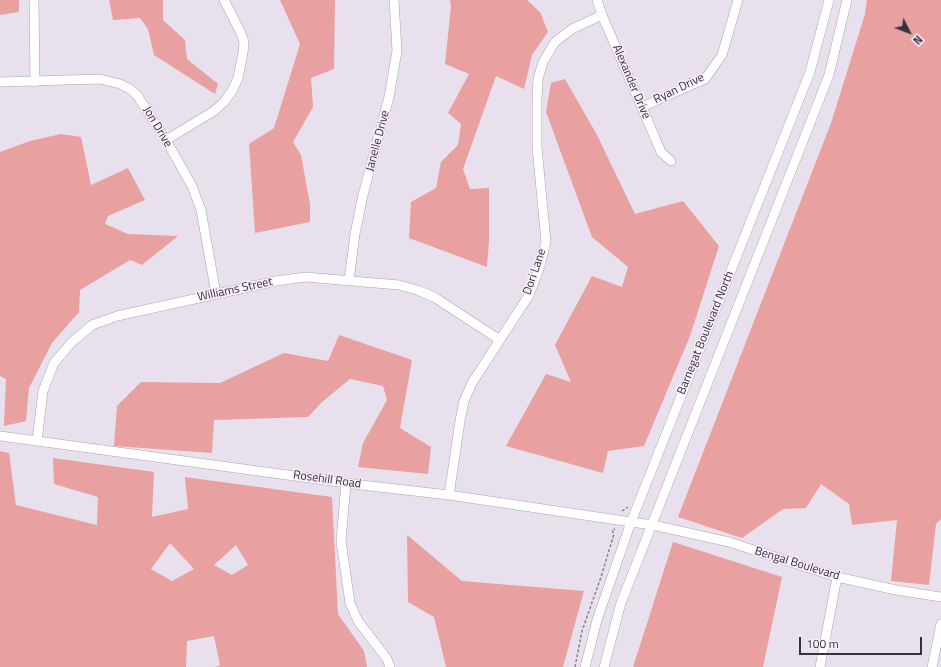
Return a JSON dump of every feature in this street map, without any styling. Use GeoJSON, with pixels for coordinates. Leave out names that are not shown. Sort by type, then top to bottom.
{"type":"FeatureCollection","features":[{"type":"Feature","properties":{"kind":"street"},"geometry":{"type":"LineString","coordinates":[[34,0],[35,82]]}},
{"type":"Feature","properties":{"kind":"street"},"geometry":{"type":"LineString","coordinates":[[166,140],[214,111],[224,102],[232,91],[238,78],[244,42],[224,0]]}},
{"type":"Feature","properties":{"kind":"street","name":"Janelle Drive"},"geometry":{"type":"LineString","coordinates":[[349,281],[355,234],[363,195],[389,97],[397,51],[394,0]]}},
{"type":"Feature","properties":{"kind":"street","name":"Alexander Drive"},"geometry":{"type":"LineString","coordinates":[[597,0],[602,15],[661,152],[671,161]]}},
{"type":"Feature","properties":{"kind":"street","name":"Ryan Drive"},"geometry":{"type":"LineString","coordinates":[[642,107],[705,79],[722,55],[738,0]]}},
{"type":"Feature","properties":{"kind":"street","name":"Barnegat Boulevard North"},"geometry":{"type":"LineString","coordinates":[[585,667],[597,620],[631,522],[810,72],[829,0]]}},
{"type":"Feature","properties":{"kind":"street","name":"Barnegat Boulevard North"},"geometry":{"type":"LineString","coordinates":[[604,667],[621,603],[829,75],[847,0]]}},
{"type":"Feature","properties":{"kind":"street","name":"Dori Lane"},"geometry":{"type":"LineString","coordinates":[[449,495],[464,401],[472,383],[530,295],[546,242],[537,147],[538,79],[543,62],[555,42],[572,29],[602,15]]}},
{"type":"Feature","properties":{"kind":"street","name":"Jon Drive"},"geometry":{"type":"LineString","coordinates":[[0,82],[100,79],[120,84],[130,89],[137,96],[166,140],[192,186],[201,210],[216,294]]}},
{"type":"Feature","properties":{"kind":"street","name":"Williams Street"},"geometry":{"type":"LineString","coordinates":[[37,441],[43,391],[54,363],[71,343],[92,325],[117,316],[216,294],[292,278],[305,277],[399,285],[434,297],[500,340]]}},
{"type":"Feature","properties":{"kind":"street","name":"Rosehill Road"},"geometry":{"type":"LineString","coordinates":[[0,436],[346,483],[449,495],[653,525]]}},
{"type":"Feature","properties":{"kind":"street"},"geometry":{"type":"LineString","coordinates":[[346,483],[341,541],[350,603],[358,621],[387,659],[390,667]]}},
{"type":"Feature","properties":{"kind":"street","name":"Bengal Boulevard"},"geometry":{"type":"LineString","coordinates":[[653,525],[729,542],[837,577],[896,590],[941,597]]}},
{"type":"Feature","properties":{"kind":"street"},"geometry":{"type":"LineString","coordinates":[[820,667],[837,577]]}},
{"type":"Feature","properties":{"kind":"street"},"geometry":{"type":"LineString","coordinates":[[932,667],[941,624]]}},
{"type":"Feature","properties":{"kind":"path"},"geometry":{"type":"LineString","coordinates":[[575,667],[582,631],[614,535],[612,530],[615,528]]}},
{"type":"Feature","properties":{"kind":"shaded area"},"geometry":{"type":"Polygon","coordinates":[[[0,0],[19,0],[19,12],[0,15],[0,0]]]}},
{"type":"Feature","properties":{"kind":"shaded area"},"geometry":{"type":"Polygon","coordinates":[[[109,0],[163,0],[163,20],[185,40],[187,59],[218,84],[215,94],[154,55],[148,29],[140,18],[113,20],[109,0]]]}},
{"type":"Feature","properties":{"kind":"shaded area"},"geometry":{"type":"Polygon","coordinates":[[[280,0],[335,0],[334,69],[311,78],[313,107],[293,142],[301,155],[310,204],[310,222],[255,233],[249,144],[274,128],[300,44],[280,0]]]}},
{"type":"Feature","properties":{"kind":"shaded area"},"geometry":{"type":"Polygon","coordinates":[[[450,0],[527,0],[540,12],[548,32],[532,55],[524,89],[496,76],[463,169],[470,189],[489,188],[489,241],[487,267],[409,238],[411,202],[436,188],[441,162],[458,145],[461,124],[448,113],[469,74],[445,64],[451,7],[450,0]]]}},
{"type":"Feature","properties":{"kind":"shaded area"},"geometry":{"type":"Polygon","coordinates":[[[867,0],[941,0],[941,519],[936,524],[929,585],[891,581],[897,520],[852,525],[849,504],[821,484],[806,508],[783,509],[742,538],[678,517],[831,123],[865,14],[867,0]]]}},
{"type":"Feature","properties":{"kind":"shaded area"},"geometry":{"type":"Polygon","coordinates":[[[565,79],[597,135],[635,214],[683,201],[719,246],[690,336],[644,446],[608,451],[603,473],[506,446],[546,374],[571,382],[555,345],[592,276],[622,287],[628,267],[592,237],[546,112],[551,83],[565,79]]]}},
{"type":"Feature","properties":{"kind":"shaded area"},"geometry":{"type":"Polygon","coordinates":[[[61,134],[81,137],[91,185],[128,168],[145,200],[108,216],[105,224],[128,234],[178,236],[142,265],[130,260],[80,290],[79,312],[52,343],[29,388],[26,421],[4,426],[6,379],[0,376],[0,152],[30,141],[61,134]]]}},
{"type":"Feature","properties":{"kind":"shaded area"},"geometry":{"type":"Polygon","coordinates":[[[339,335],[412,360],[400,428],[431,447],[428,474],[358,467],[363,443],[387,400],[383,386],[350,379],[321,403],[308,417],[214,420],[212,453],[114,446],[117,406],[141,382],[220,383],[284,353],[328,361],[339,335]]]}},
{"type":"Feature","properties":{"kind":"shaded area"},"geometry":{"type":"Polygon","coordinates":[[[0,451],[9,453],[16,505],[97,525],[98,497],[54,484],[53,458],[154,472],[152,517],[188,509],[185,477],[332,497],[338,614],[364,651],[367,667],[215,667],[220,665],[214,636],[187,641],[186,667],[0,667],[0,451]],[[170,543],[151,569],[172,581],[194,569],[170,543]],[[236,545],[214,565],[232,575],[248,565],[236,545]]]}},
{"type":"Feature","properties":{"kind":"shaded area"},"geometry":{"type":"Polygon","coordinates":[[[407,535],[462,581],[584,591],[563,667],[446,667],[434,617],[408,602],[407,535]]]}},
{"type":"Feature","properties":{"kind":"shaded area"},"geometry":{"type":"Polygon","coordinates":[[[673,542],[782,577],[763,667],[633,667],[673,542]]]}}]}
